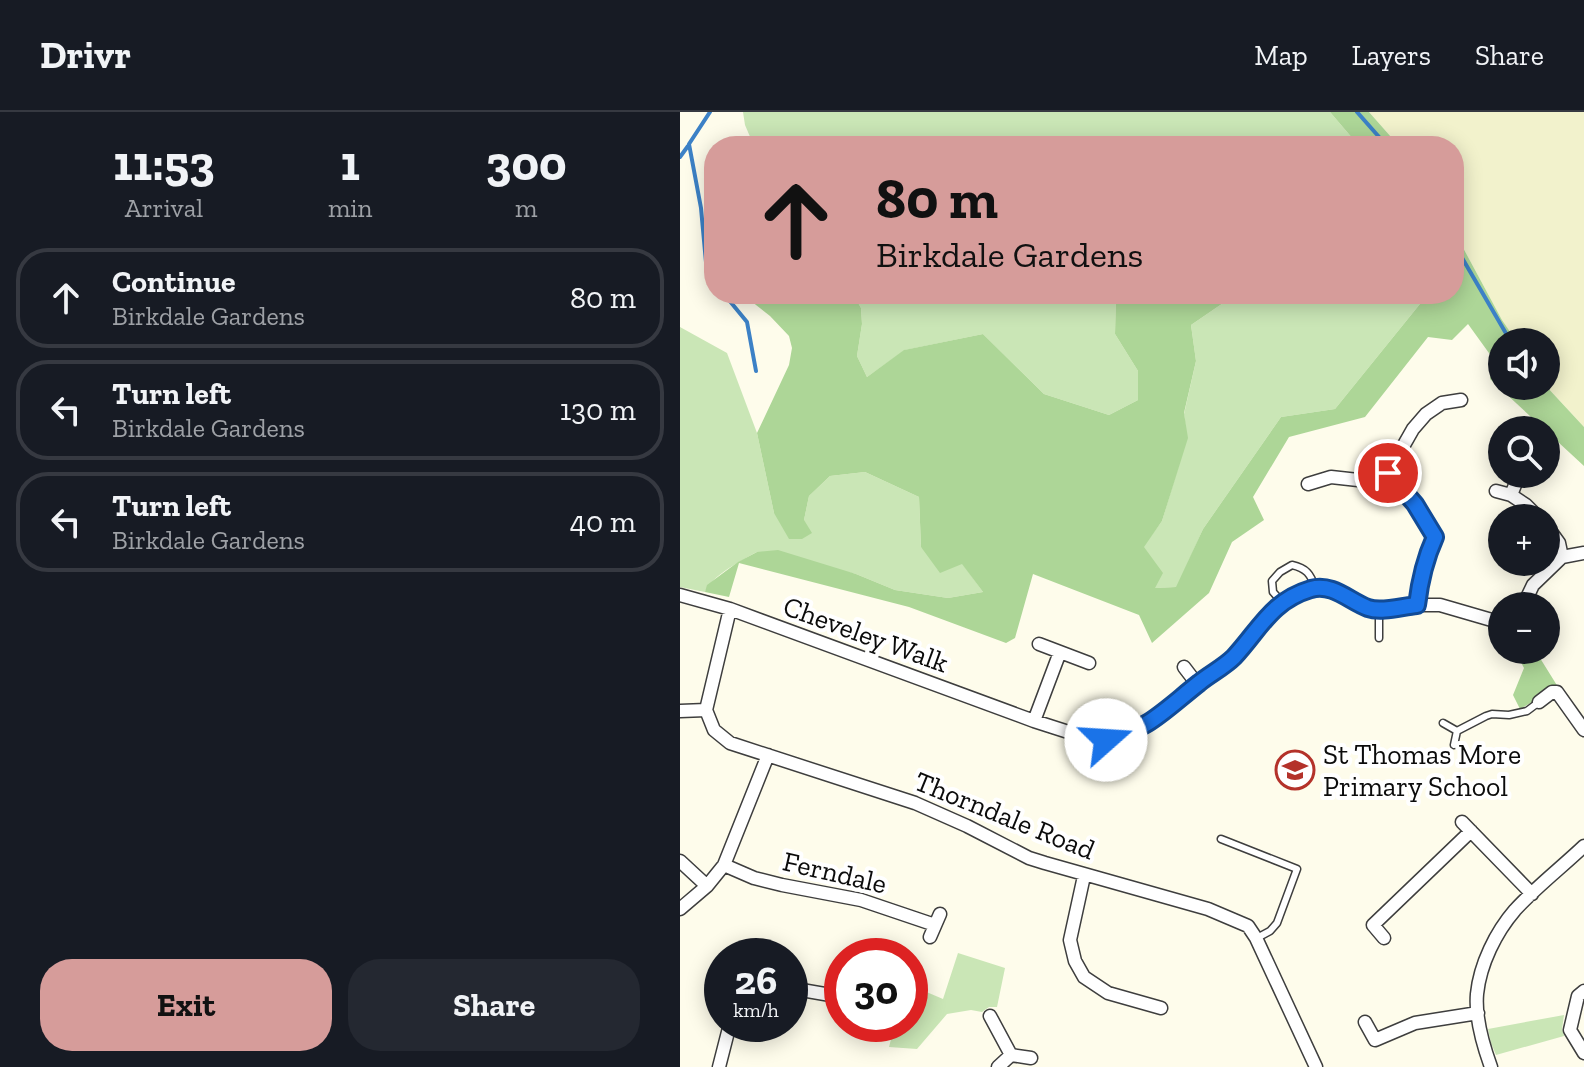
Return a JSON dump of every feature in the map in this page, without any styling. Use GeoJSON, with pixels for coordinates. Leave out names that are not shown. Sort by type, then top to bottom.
{"type":"FeatureCollection","features":[{"type":"Feature","properties":{"kind":"street"},"geometry":{"type":"LineString","coordinates":[[1440,389],[1442,403]]}},
{"type":"Feature","properties":{"kind":"street"},"geometry":{"type":"LineString","coordinates":[[1308,484],[1330,471],[1367,481],[1378,479],[1388,473],[1413,429],[1426,414],[1442,403],[1461,400]]}},
{"type":"Feature","properties":{"kind":"street"},"geometry":{"type":"LineString","coordinates":[[1388,473],[1415,504],[1435,537],[1420,578],[1417,605]]}},
{"type":"Feature","properties":{"kind":"street"},"geometry":{"type":"LineString","coordinates":[[1511,495],[1514,488]]}},
{"type":"Feature","properties":{"kind":"street"},"geometry":{"type":"LineString","coordinates":[[1496,491],[1511,495],[1524,504]]}},
{"type":"Feature","properties":{"kind":"street"},"geometry":{"type":"LineString","coordinates":[[1560,548],[1562,557]]}},
{"type":"Feature","properties":{"kind":"street"},"geometry":{"type":"LineString","coordinates":[[1530,592],[1562,557],[1584,553]]}},
{"type":"Feature","properties":{"kind":"street"},"geometry":{"type":"LineString","coordinates":[[1282,602],[1315,588],[1347,596],[1368,608],[1440,605],[1488,619]]}},
{"type":"Feature","properties":{"kind":"street","name":"Cheveley Walk"},"geometry":{"type":"LineString","coordinates":[[680,595],[730,609],[1034,721],[1087,738],[1106,740],[1142,728],[1230,661],[1282,602]]}},
{"type":"Feature","properties":{"kind":"street"},"geometry":{"type":"LineString","coordinates":[[680,711],[706,710],[730,609]]}},
{"type":"Feature","properties":{"kind":"street"},"geometry":{"type":"LineString","coordinates":[[1039,644],[1089,663]]}},
{"type":"Feature","properties":{"kind":"street"},"geometry":{"type":"LineString","coordinates":[[1034,721],[1060,652]]}},
{"type":"Feature","properties":{"kind":"street"},"geometry":{"type":"LineString","coordinates":[[1184,667],[1197,684]]}},
{"type":"Feature","properties":{"kind":"street"},"geometry":{"type":"LineString","coordinates":[[1539,702],[1552,692],[1557,692],[1584,730]]}},
{"type":"Feature","properties":{"kind":"street","name":"Thorndale Road"},"geometry":{"type":"LineString","coordinates":[[706,710],[714,730],[730,743],[915,803],[1029,858],[1208,909],[1248,926],[1256,938]]}},
{"type":"Feature","properties":{"kind":"street"},"geometry":{"type":"LineString","coordinates":[[680,909],[707,886],[724,865],[768,755]]}},
{"type":"Feature","properties":{"kind":"street"},"geometry":{"type":"LineString","coordinates":[[1384,938],[1373,925],[1467,827],[1532,894]]}},
{"type":"Feature","properties":{"kind":"street"},"geometry":{"type":"LineString","coordinates":[[1491,1067],[1481,1031],[1477,995],[1488,953],[1515,910],[1584,846]]}},
{"type":"Feature","properties":{"kind":"street"},"geometry":{"type":"LineString","coordinates":[[680,861],[707,886]]}},
{"type":"Feature","properties":{"kind":"street","name":"Ferndale"},"geometry":{"type":"LineString","coordinates":[[724,865],[754,878],[861,900],[935,925]]}},
{"type":"Feature","properties":{"kind":"street"},"geometry":{"type":"LineString","coordinates":[[1084,876],[1070,940],[1075,961],[1084,977],[1108,993],[1162,1010]]}},
{"type":"Feature","properties":{"kind":"street"},"geometry":{"type":"LineString","coordinates":[[1256,938],[1316,1067]]}},
{"type":"Feature","properties":{"kind":"street"},"geometry":{"type":"LineString","coordinates":[[1584,991],[1578,996],[1570,1030],[1584,1053]]}},
{"type":"Feature","properties":{"kind":"street"},"geometry":{"type":"LineString","coordinates":[[1365,1022],[1375,1040],[1415,1023],[1478,1013]]}},
{"type":"Feature","properties":{"kind":"street"},"geometry":{"type":"LineString","coordinates":[[990,1016],[1011,1055]]}},
{"type":"Feature","properties":{"kind":"street"},"geometry":{"type":"LineString","coordinates":[[719,1067],[725,1042]]}},
{"type":"Feature","properties":{"kind":"street"},"geometry":{"type":"LineString","coordinates":[[1011,1055],[1031,1058]]}},
{"type":"Feature","properties":{"kind":"street"},"geometry":{"type":"LineString","coordinates":[[998,1067],[1011,1055]]}},
{"type":"Feature","properties":{"kind":"lane"},"geometry":{"type":"LineString","coordinates":[[1282,602],[1273,592],[1272,581],[1292,565],[1303,568],[1311,576],[1315,588]]}},
{"type":"Feature","properties":{"kind":"lane"},"geometry":{"type":"LineString","coordinates":[[1379,609],[1379,638]]}},
{"type":"Feature","properties":{"kind":"lane"},"geometry":{"type":"LineString","coordinates":[[1457,731],[1492,714],[1509,715],[1527,711],[1539,702]]}},
{"type":"Feature","properties":{"kind":"lane"},"geometry":{"type":"LineString","coordinates":[[1443,723],[1457,731]]}},
{"type":"Feature","properties":{"kind":"lane"},"geometry":{"type":"LineString","coordinates":[[1454,745],[1457,731]]}},
{"type":"Feature","properties":{"kind":"lane"},"geometry":{"type":"LineString","coordinates":[[1221,839],[1297,869],[1277,923],[1270,931],[1256,938]]}},
{"type":"Feature","properties":{"kind":"green space"},"geometry":{"type":"Polygon","coordinates":[[[743,112],[1330,112],[1350,136],[750,136],[743,112]]]}},
{"type":"Feature","properties":{"kind":"green space"},"geometry":{"type":"Polygon","coordinates":[[[1330,112],[1369,112],[1390,136],[1350,136],[1330,112]]]}},
{"type":"Feature","properties":{"kind":"green space"},"geometry":{"type":"Polygon","coordinates":[[[1369,112],[1584,112],[1584,427],[1559,400],[1560,328],[1507,328],[1464,250],[1464,136],[1390,136],[1369,112]]]}},
{"type":"Feature","properties":{"kind":"green space"},"geometry":{"type":"Polygon","coordinates":[[[1464,250],[1507,328],[1488,328],[1488,352],[1468,324],[1452,340],[1428,337],[1365,417],[1289,437],[1253,497],[1264,520],[1232,542],[1209,593],[1152,643],[1139,615],[1033,574],[1015,638],[1006,643],[909,607],[739,563],[729,597],[705,592],[707,585],[738,562],[757,552],[778,550],[856,574],[895,590],[948,598],[983,592],[962,564],[940,573],[921,547],[919,497],[865,472],[830,476],[809,496],[804,520],[812,533],[802,539],[789,539],[774,513],[757,433],[789,365],[792,348],[789,336],[755,304],[859,304],[862,324],[857,356],[867,377],[904,350],[983,334],[1044,394],[1109,415],[1138,400],[1138,371],[1115,334],[1116,304],[1222,304],[1191,325],[1196,361],[1184,413],[1188,438],[1162,521],[1144,547],[1163,573],[1155,588],[1176,587],[1203,529],[1281,417],[1335,409],[1420,304],[1464,304],[1464,250]]]}},
{"type":"Feature","properties":{"kind":"green space"},"geometry":{"type":"Polygon","coordinates":[[[859,304],[1116,304],[1115,334],[1138,371],[1138,400],[1109,415],[1044,394],[983,334],[905,350],[867,377],[857,356],[861,308],[859,304]]]}},
{"type":"Feature","properties":{"kind":"green space"},"geometry":{"type":"Polygon","coordinates":[[[1222,304],[1420,304],[1335,409],[1281,417],[1203,529],[1177,587],[1155,588],[1143,547],[1162,521],[1187,438],[1184,414],[1196,361],[1191,325],[1222,304]]]}},
{"type":"Feature","properties":{"kind":"green space"},"geometry":{"type":"Polygon","coordinates":[[[680,327],[727,353],[757,433],[774,513],[804,520],[809,496],[830,476],[865,472],[919,497],[921,547],[962,563],[983,592],[948,598],[895,590],[856,574],[757,552],[720,574],[705,592],[680,587],[680,327]]]}},
{"type":"Feature","properties":{"kind":"green space"},"geometry":{"type":"Polygon","coordinates":[[[1513,400],[1559,400],[1584,427],[1584,466],[1560,444],[1560,416],[1530,416],[1513,400]]]}},
{"type":"Feature","properties":{"kind":"green space"},"geometry":{"type":"Polygon","coordinates":[[[1522,664],[1544,664],[1558,687],[1520,709],[1513,695],[1524,668],[1522,664]]]}},
{"type":"Feature","properties":{"kind":"green space"},"geometry":{"type":"Polygon","coordinates":[[[958,953],[1005,968],[997,1007],[989,1007],[982,1012],[971,1010],[947,1014],[928,1036],[928,993],[943,999],[958,953]]]}},
{"type":"Feature","properties":{"kind":"green space"},"geometry":{"type":"Polygon","coordinates":[[[1564,1015],[1564,1036],[1496,1055],[1488,1029],[1564,1015]]]}},
{"type":"Feature","properties":{"kind":"green space"},"geometry":{"type":"Polygon","coordinates":[[[890,1042],[923,1042],[917,1049],[889,1047],[890,1042]]]}},
{"type":"Feature","properties":{"kind":"waterway"},"geometry":{"type":"LineString","coordinates":[[704,240],[689,144],[710,112]]}},
{"type":"Feature","properties":{"kind":"waterway"},"geometry":{"type":"LineString","coordinates":[[1357,112],[1378,136]]}},
{"type":"Feature","properties":{"kind":"waterway"},"geometry":{"type":"LineString","coordinates":[[680,157],[688,146]]}},
{"type":"Feature","properties":{"kind":"waterway"},"geometry":{"type":"LineString","coordinates":[[1464,261],[1503,328]]}},
{"type":"Feature","properties":{"kind":"waterway"},"geometry":{"type":"LineString","coordinates":[[732,304],[747,322],[756,371]]}},
{"type":"Feature","properties":{"kind":"place","name":"St Thomas More Primary School"},"geometry":{"type":"Point","coordinates":[1295,770]}},
{"type":"Feature","properties":{"kind":"route"},"geometry":{"type":"LineString","coordinates":[[1106,740],[1142,728],[1230,661],[1265,618],[1289,598],[1315,588],[1347,596],[1368,608],[1417,605],[1420,578],[1435,537],[1415,504],[1388,473]]}}]}
